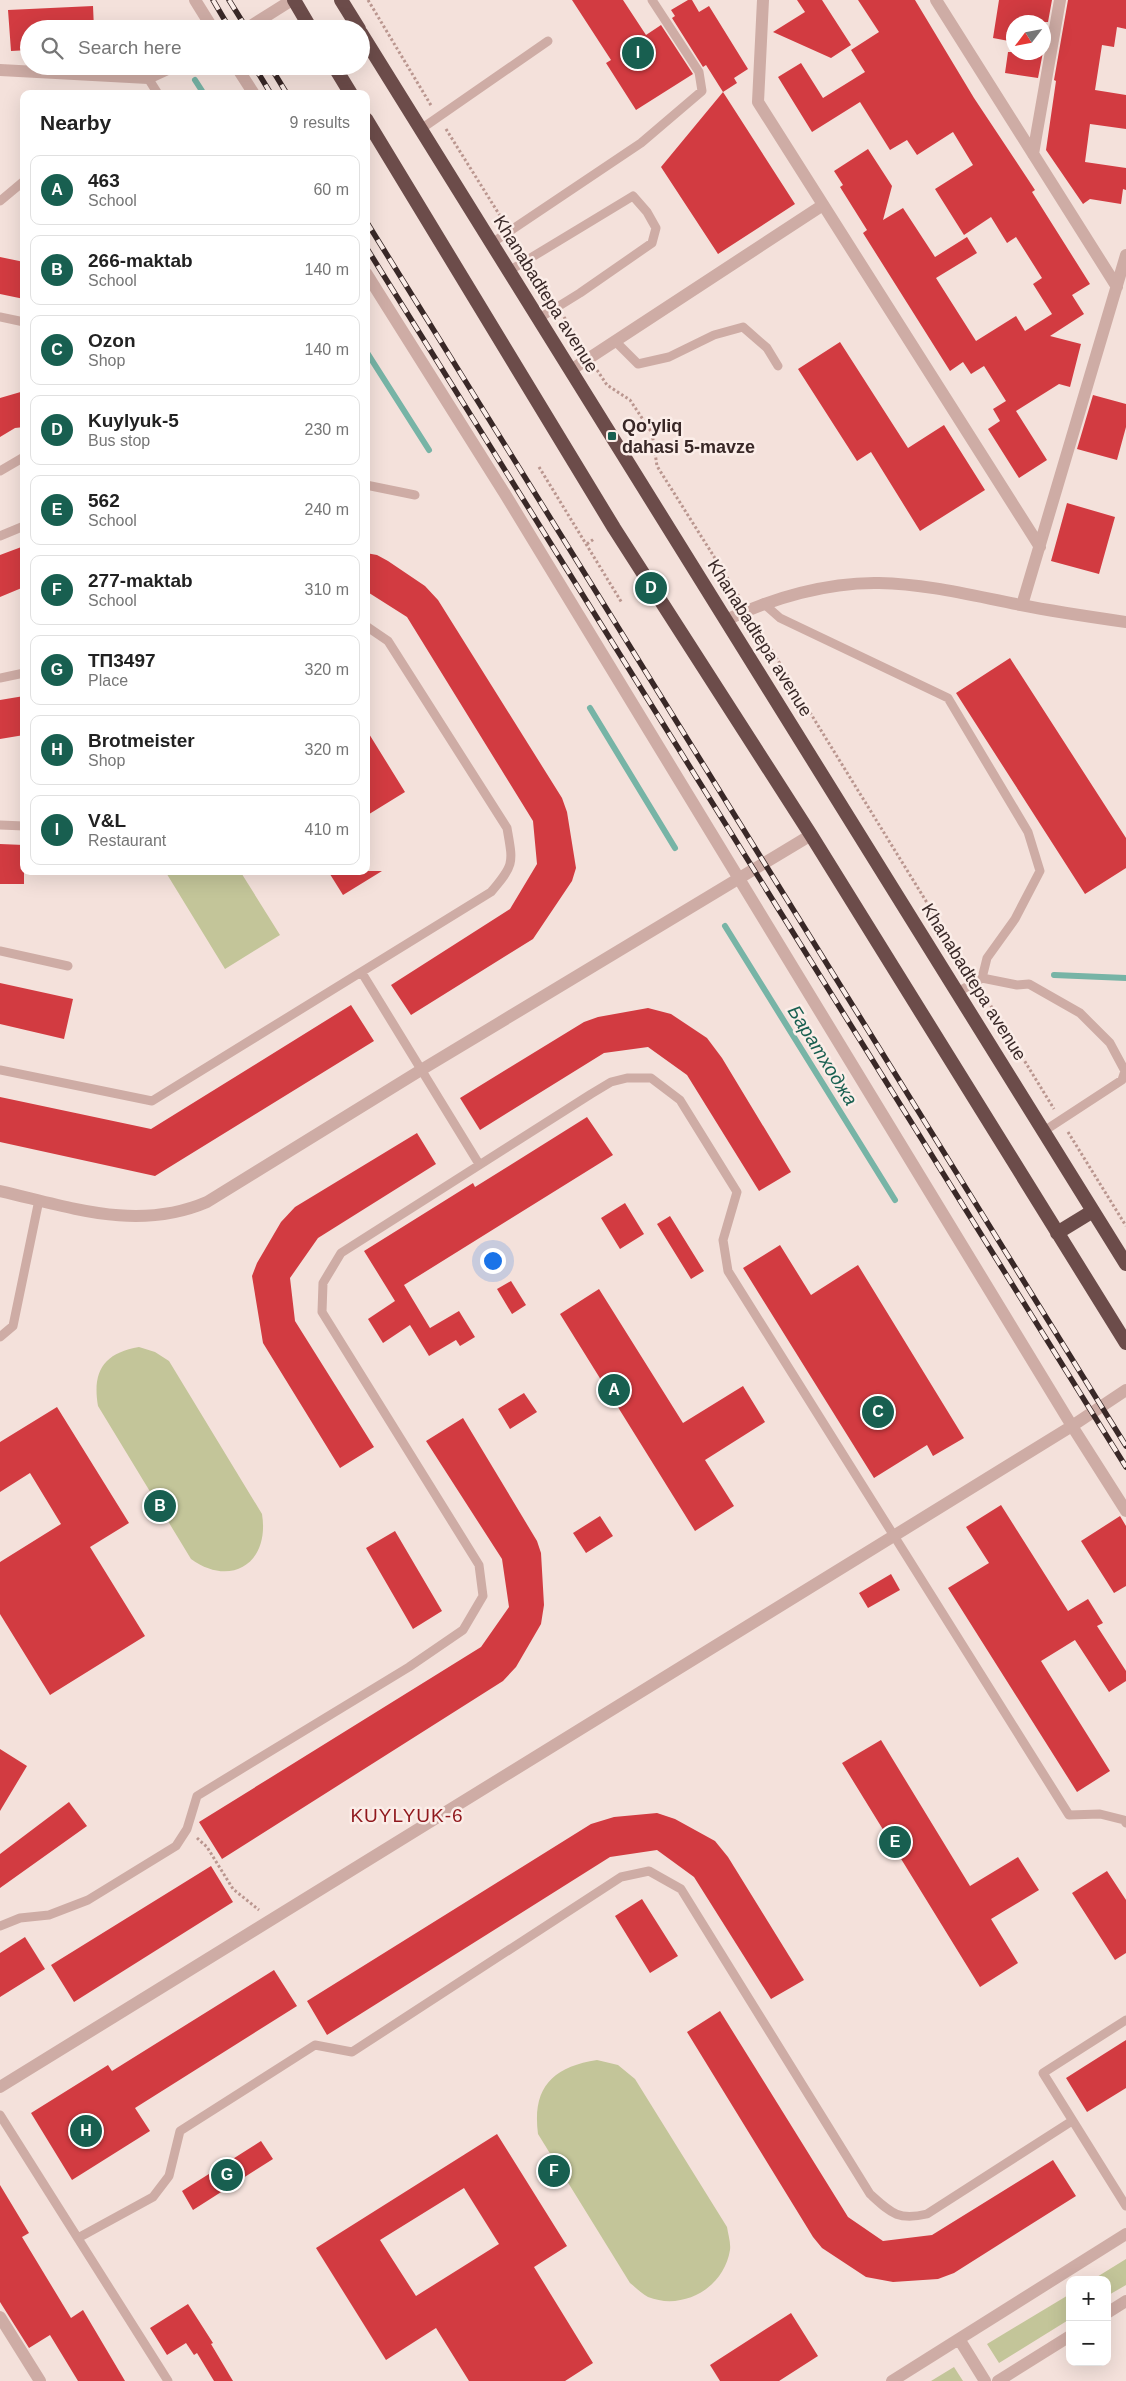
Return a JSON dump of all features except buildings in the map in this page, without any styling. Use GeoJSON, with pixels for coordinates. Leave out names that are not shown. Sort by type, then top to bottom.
{"type":"FeatureCollection","features":[{"type":"Feature","properties":{"kind":"highway"},"geometry":{"type":"LineString","coordinates":[[293,0],[305,20]]}},
{"type":"Feature","properties":{"kind":"highway"},"geometry":{"type":"LineString","coordinates":[[341,0],[353,20]]}},
{"type":"Feature","properties":{"kind":"highway","name":"Khanabadtepa avenue"},"geometry":{"type":"LineString","coordinates":[[370,47],[1126,1264]]}},
{"type":"Feature","properties":{"kind":"highway"},"geometry":{"type":"LineString","coordinates":[[339,75],[349,90]]}},
{"type":"Feature","properties":{"kind":"highway"},"geometry":{"type":"LineString","coordinates":[[370,126],[614,528],[811,835],[1126,1343]]}},
{"type":"Feature","properties":{"kind":"highway"},"geometry":{"type":"LineString","coordinates":[[1057,1234],[1093,1211]]}},
{"type":"Feature","properties":{"kind":"street"},"geometry":{"type":"LineString","coordinates":[[195,0],[207,20]]}},
{"type":"Feature","properties":{"kind":"street"},"geometry":{"type":"LineString","coordinates":[[261,20],[293,0]]}},
{"type":"Feature","properties":{"kind":"street"},"geometry":{"type":"LineString","coordinates":[[763,0],[758,102],[1040,546]]}},
{"type":"Feature","properties":{"kind":"street"},"geometry":{"type":"LineString","coordinates":[[936,0],[1116,287]]}},
{"type":"Feature","properties":{"kind":"street"},"geometry":{"type":"LineString","coordinates":[[1033,154],[1060,0]]}},
{"type":"Feature","properties":{"kind":"street"},"geometry":{"type":"LineString","coordinates":[[0,70],[20,71]]}},
{"type":"Feature","properties":{"kind":"street"},"geometry":{"type":"LineString","coordinates":[[92,75],[148,78],[154,75]]}},
{"type":"Feature","properties":{"kind":"street"},"geometry":{"type":"LineString","coordinates":[[242,75],[251,90]]}},
{"type":"Feature","properties":{"kind":"street"},"geometry":{"type":"LineString","coordinates":[[571,370],[824,205]]}},
{"type":"Feature","properties":{"kind":"street"},"geometry":{"type":"LineString","coordinates":[[1022,606],[1126,255]]}},
{"type":"Feature","properties":{"kind":"street"},"geometry":{"type":"LineString","coordinates":[[370,279],[505,494],[1072,1426],[1126,1511]]}},
{"type":"Feature","properties":{"kind":"street"},"geometry":{"type":"LineString","coordinates":[[726,620],[763,603],[834,587],[879,583],[941,589],[1022,606],[1126,622]]}},
{"type":"Feature","properties":{"kind":"street"},"geometry":{"type":"LineString","coordinates":[[0,1191],[91,1212],[141,1218],[158,1217],[192,1209],[222,1195],[421,1070],[811,835]]}},
{"type":"Feature","properties":{"kind":"street"},"geometry":{"type":"LineString","coordinates":[[0,2087],[1072,1426],[1126,1390]]}},
{"type":"Feature","properties":{"kind":"street"},"geometry":{"type":"LineString","coordinates":[[892,2381],[1126,2234]]}},
{"type":"Feature","properties":{"kind":"street"},"geometry":{"type":"LineString","coordinates":[[1111,2310],[1126,2301]]}},
{"type":"Feature","properties":{"kind":"street"},"geometry":{"type":"LineString","coordinates":[[0,2317],[40,2381]]}},
{"type":"Feature","properties":{"kind":"street"},"geometry":{"type":"LineString","coordinates":[[998,2381],[1066,2338]]}},
{"type":"Feature","properties":{"kind":"street"},"geometry":{"type":"LineString","coordinates":[[959,2339],[986,2381]]}},
{"type":"Feature","properties":{"kind":"lane"},"geometry":{"type":"LineString","coordinates":[[492,243],[641,143],[702,91],[699,72],[652,0]]}},
{"type":"Feature","properties":{"kind":"lane"},"geometry":{"type":"LineString","coordinates":[[421,129],[548,41]]}},
{"type":"Feature","properties":{"kind":"lane"},"geometry":{"type":"LineString","coordinates":[[148,78],[156,90]]}},
{"type":"Feature","properties":{"kind":"lane"},"geometry":{"type":"LineString","coordinates":[[0,201],[20,184]]}},
{"type":"Feature","properties":{"kind":"lane"},"geometry":{"type":"LineString","coordinates":[[509,271],[633,196],[648,212],[656,228],[652,243],[580,293],[538,319]]}},
{"type":"Feature","properties":{"kind":"lane"},"geometry":{"type":"LineString","coordinates":[[0,317],[20,321]]}},
{"type":"Feature","properties":{"kind":"lane"},"geometry":{"type":"LineString","coordinates":[[615,341],[638,364],[669,358],[714,335],[743,327],[767,348],[778,366]]}},
{"type":"Feature","properties":{"kind":"lane"},"geometry":{"type":"LineString","coordinates":[[0,471],[20,460]]}},
{"type":"Feature","properties":{"kind":"lane"},"geometry":{"type":"LineString","coordinates":[[370,486],[414,495]]}},
{"type":"Feature","properties":{"kind":"lane"},"geometry":{"type":"LineString","coordinates":[[0,536],[20,528]]}},
{"type":"Feature","properties":{"kind":"lane"},"geometry":{"type":"LineString","coordinates":[[763,603],[780,618],[948,698],[1028,832],[1040,871],[1015,919],[987,958],[979,980]]}},
{"type":"Feature","properties":{"kind":"lane"},"geometry":{"type":"LineString","coordinates":[[0,1070],[152,1101],[482,899],[504,878],[513,860],[507,828],[388,640],[370,629]]}},
{"type":"Feature","properties":{"kind":"lane"},"geometry":{"type":"LineString","coordinates":[[0,678],[20,675]]}},
{"type":"Feature","properties":{"kind":"lane"},"geometry":{"type":"LineString","coordinates":[[0,826],[20,826]]}},
{"type":"Feature","properties":{"kind":"lane"},"geometry":{"type":"LineString","coordinates":[[0,951],[68,966]]}},
{"type":"Feature","properties":{"kind":"lane"},"geometry":{"type":"LineString","coordinates":[[362,973],[479,1164]]}},
{"type":"Feature","properties":{"kind":"lane"},"geometry":{"type":"LineString","coordinates":[[958,992],[979,980],[1018,985],[1029,984],[1080,1013],[1110,1043],[1124,1071],[1122,1080],[1044,1131]]}},
{"type":"Feature","properties":{"kind":"lane"},"geometry":{"type":"LineString","coordinates":[[0,1926],[20,1918],[49,1915],[88,1900],[176,1846],[187,1829],[197,1796],[463,1630],[483,1596],[479,1565],[322,1312],[323,1283],[341,1253],[479,1164],[612,1082],[627,1078],[651,1078],[680,1100],[737,1192],[723,1240],[728,1271],[1069,1815],[1100,1814],[1124,1820],[1126,1823]]}},
{"type":"Feature","properties":{"kind":"lane"},"geometry":{"type":"LineString","coordinates":[[0,1337],[14,1326],[39,1200]]}},
{"type":"Feature","properties":{"kind":"lane"},"geometry":{"type":"LineString","coordinates":[[78,2238],[153,2197],[169,2176],[180,2131],[219,2105],[315,2045],[352,2052],[621,1877],[649,1871],[681,1889],[870,2194],[894,2215],[911,2218],[927,2214],[1072,2121]]}},
{"type":"Feature","properties":{"kind":"lane"},"geometry":{"type":"LineString","coordinates":[[1126,2020],[1043,2073],[1126,2206]]}},
{"type":"Feature","properties":{"kind":"lane"},"geometry":{"type":"LineString","coordinates":[[0,2115],[168,2381]]}},
{"type":"Feature","properties":{"kind":"path"},"geometry":{"type":"LineString","coordinates":[[368,0],[438,117],[510,231]]}},
{"type":"Feature","properties":{"kind":"path"},"geometry":{"type":"LineString","coordinates":[[527,259],[607,385],[630,400],[652,433],[657,466],[671,491],[979,980],[1060,1120],[1126,1226]]}},
{"type":"Feature","properties":{"kind":"path"},"geometry":{"type":"LineString","coordinates":[[539,468],[622,603]]}},
{"type":"Feature","properties":{"kind":"path"},"geometry":{"type":"LineString","coordinates":[[587,544],[594,539]]}},
{"type":"Feature","properties":{"kind":"path"},"geometry":{"type":"LineString","coordinates":[[187,1829],[207,1847],[233,1889],[271,1919]]}},
{"type":"Feature","properties":{"kind":"green space"},"geometry":{"type":"Polygon","coordinates":[[[167,875],[242,875],[280,935],[225,969],[167,875]]]}},
{"type":"Feature","properties":{"kind":"green space"},"geometry":{"type":"Polygon","coordinates":[[[139,1347],[155,1352],[169,1361],[262,1514],[263,1531],[260,1546],[254,1557],[244,1566],[233,1570],[220,1571],[206,1567],[191,1559],[98,1406],[97,1383],[103,1366],[117,1354],[139,1347]]]}},
{"type":"Feature","properties":{"kind":"green space"},"geometry":{"type":"Polygon","coordinates":[[[597,2060],[618,2065],[635,2079],[727,2227],[730,2250],[720,2275],[700,2293],[688,2298],[675,2301],[661,2301],[648,2297],[630,2283],[538,2134],[538,2104],[548,2082],[568,2068],[597,2060]]]}},
{"type":"Feature","properties":{"kind":"green space"},"geometry":{"type":"Polygon","coordinates":[[[1126,2259],[1126,2285],[1111,2294],[1111,2276],[1098,2276],[1126,2259]]]}},
{"type":"Feature","properties":{"kind":"green space"},"geometry":{"type":"Polygon","coordinates":[[[1066,2296],[1066,2321],[999,2363],[987,2344],[1066,2296]]]}},
{"type":"Feature","properties":{"kind":"green space"},"geometry":{"type":"Polygon","coordinates":[[[954,2367],[963,2381],[931,2381],[954,2367]]]}},
{"type":"Feature","properties":{"kind":"waterway","name":"Баратходжа"},"geometry":{"type":"LineString","coordinates":[[195,80],[201,90]]}},
{"type":"Feature","properties":{"kind":"waterway","name":"Баратходжа"},"geometry":{"type":"LineString","coordinates":[[370,357],[429,450]]}},
{"type":"Feature","properties":{"kind":"waterway","name":"Баратходжа"},"geometry":{"type":"LineString","coordinates":[[590,708],[675,848]]}},
{"type":"Feature","properties":{"kind":"waterway","name":"Баратходжа"},"geometry":{"type":"LineString","coordinates":[[725,926],[895,1200]]}},
{"type":"Feature","properties":{"kind":"waterway"},"geometry":{"type":"LineString","coordinates":[[1054,975],[1126,978]]}},
{"type":"Feature","properties":{"kind":"railway"},"geometry":{"type":"LineString","coordinates":[[213,0],[225,20]]}},
{"type":"Feature","properties":{"kind":"railway"},"geometry":{"type":"LineString","coordinates":[[229,0],[241,20]]}},
{"type":"Feature","properties":{"kind":"railway"},"geometry":{"type":"LineString","coordinates":[[259,75],[269,90]]}},
{"type":"Feature","properties":{"kind":"railway"},"geometry":{"type":"LineString","coordinates":[[275,75],[285,90]]}},
{"type":"Feature","properties":{"kind":"railway"},"geometry":{"type":"LineString","coordinates":[[370,227],[1126,1446]]}},
{"type":"Feature","properties":{"kind":"railway"},"geometry":{"type":"LineString","coordinates":[[370,253],[1126,1467]]}},
{"type":"Feature","properties":{"kind":"place","name":"V&L"},"geometry":{"type":"Point","coordinates":[638,53]}},
{"type":"Feature","properties":{"kind":"place","name":"Qo'yliq dahasi 5-mavze"},"geometry":{"type":"Point","coordinates":[612,436]}},
{"type":"Feature","properties":{"kind":"place","name":"Kuylyuk-5"},"geometry":{"type":"Point","coordinates":[651,588]}},
{"type":"Feature","properties":{"kind":"place","name":"463"},"geometry":{"type":"Point","coordinates":[614,1390]}},
{"type":"Feature","properties":{"kind":"place","name":"Ozon"},"geometry":{"type":"Point","coordinates":[878,1412]}},
{"type":"Feature","properties":{"kind":"place","name":"266-maktab"},"geometry":{"type":"Point","coordinates":[160,1506]}},
{"type":"Feature","properties":{"kind":"place","name":"562"},"geometry":{"type":"Point","coordinates":[895,1842]}},
{"type":"Feature","properties":{"kind":"place","name":"Brotmeister"},"geometry":{"type":"Point","coordinates":[86,2131]}},
{"type":"Feature","properties":{"kind":"place","name":"277-maktab"},"geometry":{"type":"Point","coordinates":[554,2171]}},
{"type":"Feature","properties":{"kind":"place","name":"ТП3497"},"geometry":{"type":"Point","coordinates":[227,2175]}},
{"type":"Feature","properties":{"kind":"district","name":"KUYLYUK-6"},"geometry":{"type":"Point","coordinates":[407,1815]}}]}
